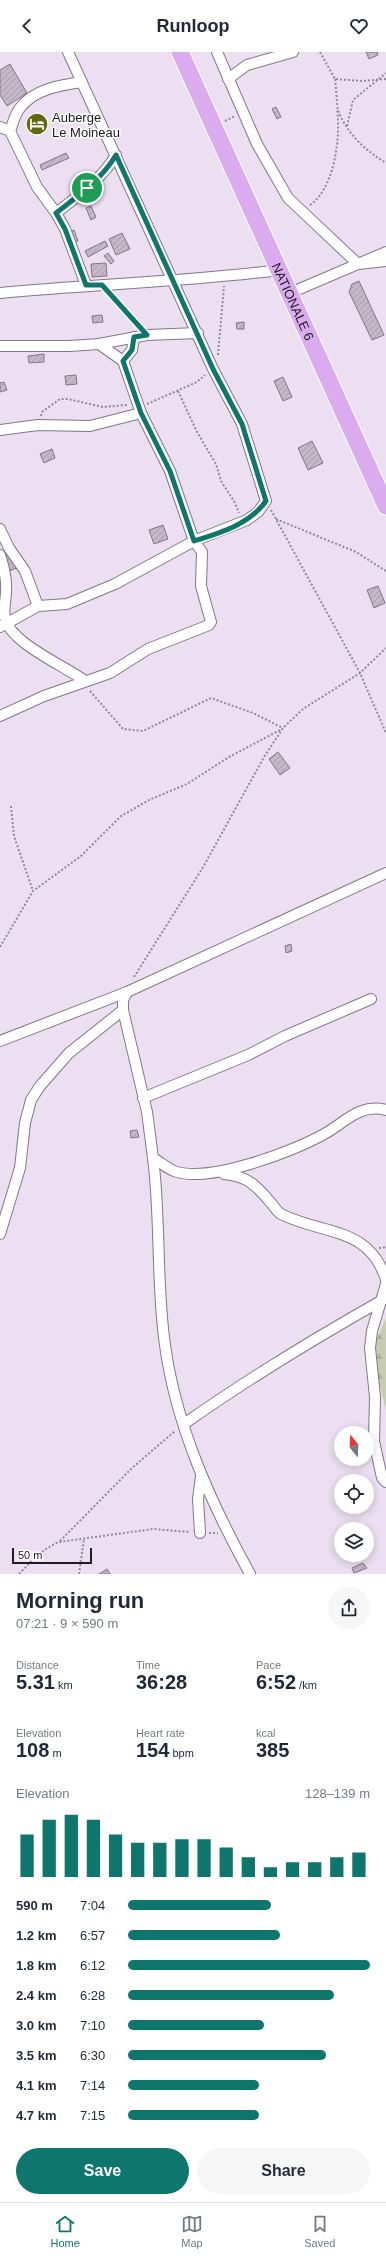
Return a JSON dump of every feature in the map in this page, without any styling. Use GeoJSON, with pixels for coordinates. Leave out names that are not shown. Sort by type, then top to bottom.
{"type":"FeatureCollection","features":[{"type":"Feature","properties":{"kind":"main road","name":"NATIONALE 6"},"geometry":{"type":"LineString","coordinates":[[180,52],[386,506]]}},
{"type":"Feature","properties":{"kind":"street"},"geometry":{"type":"LineString","coordinates":[[3,625],[38,606],[67,604],[115,584],[194,541],[240,522],[258,512],[266,501],[242,424],[213,369],[198,333],[68,52]]}},
{"type":"Feature","properties":{"kind":"street"},"geometry":{"type":"LineString","coordinates":[[217,52],[242,113],[281,186],[301,211],[358,264],[386,262]]}},
{"type":"Feature","properties":{"kind":"street"},"geometry":{"type":"LineString","coordinates":[[228,80],[239,70],[257,61],[293,52]]}},
{"type":"Feature","properties":{"kind":"street"},"geometry":{"type":"LineString","coordinates":[[10,131],[20,107],[37,94],[54,86],[82,82]]}},
{"type":"Feature","properties":{"kind":"street"},"geometry":{"type":"LineString","coordinates":[[0,127],[10,131],[37,187],[56,213],[65,229],[86,285]]}},
{"type":"Feature","properties":{"kind":"street"},"geometry":{"type":"LineString","coordinates":[[56,213],[87,188],[110,166],[116,155]]}},
{"type":"Feature","properties":{"kind":"street"},"geometry":{"type":"LineString","coordinates":[[290,293],[386,252]]}},
{"type":"Feature","properties":{"kind":"street"},"geometry":{"type":"LineString","coordinates":[[0,293],[86,285],[226,277],[280,270]]}},
{"type":"Feature","properties":{"kind":"street"},"geometry":{"type":"LineString","coordinates":[[0,346],[69,346],[99,344],[147,335],[198,333]]}},
{"type":"Feature","properties":{"kind":"street"},"geometry":{"type":"LineString","coordinates":[[123,361],[132,350],[134,337]]}},
{"type":"Feature","properties":{"kind":"street"},"geometry":{"type":"LineString","coordinates":[[0,716],[85,681],[110,673],[148,649],[209,624],[211,618],[201,586],[203,557],[200,547],[194,541],[170,471],[141,413],[123,361],[99,344]]}},
{"type":"Feature","properties":{"kind":"street"},"geometry":{"type":"LineString","coordinates":[[0,430],[38,425],[90,426],[141,413]]}},
{"type":"Feature","properties":{"kind":"street"},"geometry":{"type":"LineString","coordinates":[[0,529],[9,548],[25,571],[38,606]]}},
{"type":"Feature","properties":{"kind":"street"},"geometry":{"type":"LineString","coordinates":[[0,555],[6,578],[3,625]]}},
{"type":"Feature","properties":{"kind":"street"},"geometry":{"type":"LineString","coordinates":[[3,625],[29,646],[70,670],[85,681]]}},
{"type":"Feature","properties":{"kind":"street"},"geometry":{"type":"LineString","coordinates":[[0,1041],[127,992],[386,873]]}},
{"type":"Feature","properties":{"kind":"street"},"geometry":{"type":"LineString","coordinates":[[127,992],[123,1000],[122,1010],[153,1145],[165,1344],[171,1380],[201,1476],[250,1574]]}},
{"type":"Feature","properties":{"kind":"street"},"geometry":{"type":"LineString","coordinates":[[143,1098],[248,1055],[285,1036],[371,999]]}},
{"type":"Feature","properties":{"kind":"street"},"geometry":{"type":"LineString","coordinates":[[0,1234],[20,1168],[25,1123],[31,1100],[40,1086],[69,1053],[122,1010]]}},
{"type":"Feature","properties":{"kind":"street"},"geometry":{"type":"LineString","coordinates":[[210,1173],[240,1167],[314,1139],[352,1115],[362,1111],[381,1108],[386,1110]]}},
{"type":"Feature","properties":{"kind":"street"},"geometry":{"type":"LineString","coordinates":[[153,1158],[174,1171],[240,1175],[254,1184],[280,1213],[352,1238],[369,1249],[381,1266],[386,1280]]}},
{"type":"Feature","properties":{"kind":"street"},"geometry":{"type":"LineString","coordinates":[[386,1284],[384,1299],[372,1331],[370,1348],[376,1397],[374,1441],[382,1478],[386,1482]]}},
{"type":"Feature","properties":{"kind":"street"},"geometry":{"type":"LineString","coordinates":[[184,1424],[228,1393],[384,1299]]}},
{"type":"Feature","properties":{"kind":"street"},"geometry":{"type":"LineString","coordinates":[[200,1533],[198,1499],[201,1476]]}},
{"type":"Feature","properties":{"kind":"path"},"geometry":{"type":"LineString","coordinates":[[301,211],[313,203],[322,193],[332,167],[338,145],[340,126],[335,79],[320,52]]}},
{"type":"Feature","properties":{"kind":"path"},"geometry":{"type":"LineString","coordinates":[[347,128],[353,100],[386,73]]}},
{"type":"Feature","properties":{"kind":"path"},"geometry":{"type":"LineString","coordinates":[[335,79],[362,81],[386,79]]}},
{"type":"Feature","properties":{"kind":"path"},"geometry":{"type":"LineString","coordinates":[[337,109],[356,141],[386,163]]}},
{"type":"Feature","properties":{"kind":"path"},"geometry":{"type":"LineString","coordinates":[[214,125],[242,113]]}},
{"type":"Feature","properties":{"kind":"path"},"geometry":{"type":"LineString","coordinates":[[218,340],[226,277]]}},
{"type":"Feature","properties":{"kind":"path"},"geometry":{"type":"LineString","coordinates":[[102,285],[147,335]]}},
{"type":"Feature","properties":{"kind":"path"},"geometry":{"type":"LineString","coordinates":[[178,391],[197,432],[216,464],[221,481],[235,503],[240,522]]}},
{"type":"Feature","properties":{"kind":"path"},"geometry":{"type":"LineString","coordinates":[[266,501],[360,674],[386,733]]}},
{"type":"Feature","properties":{"kind":"path"},"geometry":{"type":"LineString","coordinates":[[275,518],[356,552],[386,571]]}},
{"type":"Feature","properties":{"kind":"path"},"geometry":{"type":"LineString","coordinates":[[127,992],[202,869],[264,757],[283,728],[303,709],[360,674],[386,648]]}},
{"type":"Feature","properties":{"kind":"path"},"geometry":{"type":"LineString","coordinates":[[85,681],[92,696],[123,729],[143,731],[211,698],[253,713],[283,728]]}},
{"type":"Feature","properties":{"kind":"path"},"geometry":{"type":"LineString","coordinates":[[0,947],[34,891],[81,856],[121,816],[149,800],[188,784],[229,757],[283,728]]}},
{"type":"Feature","properties":{"kind":"path"},"geometry":{"type":"LineString","coordinates":[[11,806],[14,836],[34,891]]}},
{"type":"Feature","properties":{"kind":"path"},"geometry":{"type":"LineString","coordinates":[[59,1542],[132,1468],[184,1424]]}},
{"type":"Feature","properties":{"kind":"path"},"geometry":{"type":"LineString","coordinates":[[19,1574],[49,1546],[59,1542],[153,1529],[200,1533],[230,1533]]}},
{"type":"Feature","properties":{"kind":"path"},"geometry":{"type":"LineString","coordinates":[[79,1574],[84,1538]]}},
{"type":"Feature","properties":{"kind":"green space"},"geometry":{"type":"Polygon","coordinates":[[[386,1318],[386,1410],[371,1352],[386,1318]]]}},
{"type":"Feature","properties":{"kind":"building"},"geometry":{"type":"Polygon","coordinates":[[[366,52],[377,52],[378,55],[369,59],[366,52]]]}},
{"type":"Feature","properties":{"kind":"building"},"geometry":{"type":"Polygon","coordinates":[[[10,64],[27,93],[7,106],[0,95],[0,70],[10,64]]]}},
{"type":"Feature","properties":{"kind":"building"},"geometry":{"type":"Polygon","coordinates":[[[276,107],[281,117],[277,119],[272,109],[276,107]]]}},
{"type":"Feature","properties":{"kind":"building"},"geometry":{"type":"Polygon","coordinates":[[[66,153],[69,158],[42,170],[40,165],[66,153]]]}},
{"type":"Feature","properties":{"kind":"building"},"geometry":{"type":"Polygon","coordinates":[[[91,206],[96,217],[91,220],[86,208],[91,206]]]}},
{"type":"Feature","properties":{"kind":"building"},"geometry":{"type":"Polygon","coordinates":[[[74,230],[78,241],[73,243],[69,232],[74,230]]]}},
{"type":"Feature","properties":{"kind":"building"},"geometry":{"type":"Polygon","coordinates":[[[122,233],[130,249],[116,255],[109,239],[122,233]]]}},
{"type":"Feature","properties":{"kind":"building"},"geometry":{"type":"Polygon","coordinates":[[[105,241],[108,246],[88,257],[85,251],[105,241]]]}},
{"type":"Feature","properties":{"kind":"building"},"geometry":{"type":"Polygon","coordinates":[[[108,253],[114,261],[111,264],[104,256],[108,253]]]}},
{"type":"Feature","properties":{"kind":"building"},"geometry":{"type":"Polygon","coordinates":[[[106,263],[107,276],[92,277],[91,264],[106,263]]]}},
{"type":"Feature","properties":{"kind":"building"},"geometry":{"type":"Polygon","coordinates":[[[359,281],[384,335],[372,340],[349,292],[352,284],[359,281]]]}},
{"type":"Feature","properties":{"kind":"building"},"geometry":{"type":"Polygon","coordinates":[[[102,315],[103,322],[93,323],[92,316],[102,315]]]}},
{"type":"Feature","properties":{"kind":"building"},"geometry":{"type":"Polygon","coordinates":[[[244,322],[244,329],[237,329],[236,323],[244,322]]]}},
{"type":"Feature","properties":{"kind":"building"},"geometry":{"type":"Polygon","coordinates":[[[44,354],[44,362],[29,363],[28,356],[44,354]]]}},
{"type":"Feature","properties":{"kind":"building"},"geometry":{"type":"Polygon","coordinates":[[[76,375],[77,384],[66,385],[65,376],[76,375]]]}},
{"type":"Feature","properties":{"kind":"building"},"geometry":{"type":"Polygon","coordinates":[[[283,377],[292,397],[283,401],[274,381],[283,377]]]}},
{"type":"Feature","properties":{"kind":"building"},"geometry":{"type":"Polygon","coordinates":[[[4,382],[7,390],[0,392],[0,383],[4,382]]]}},
{"type":"Feature","properties":{"kind":"building"},"geometry":{"type":"Polygon","coordinates":[[[312,441],[323,463],[308,470],[298,448],[312,441]]]}},
{"type":"Feature","properties":{"kind":"building"},"geometry":{"type":"Polygon","coordinates":[[[52,449],[55,458],[44,463],[40,454],[52,449]]]}},
{"type":"Feature","properties":{"kind":"building"},"geometry":{"type":"Polygon","coordinates":[[[163,525],[168,539],[154,544],[149,530],[163,525]]]}},
{"type":"Feature","properties":{"kind":"building"},"geometry":{"type":"Polygon","coordinates":[[[11,554],[17,568],[9,571],[4,557],[11,554]]]}},
{"type":"Feature","properties":{"kind":"building"},"geometry":{"type":"Polygon","coordinates":[[[378,586],[385,603],[374,608],[367,590],[378,586]]]}},
{"type":"Feature","properties":{"kind":"building"},"geometry":{"type":"Polygon","coordinates":[[[278,752],[290,768],[280,775],[269,759],[278,752]]]}},
{"type":"Feature","properties":{"kind":"building"},"geometry":{"type":"Polygon","coordinates":[[[291,944],[292,951],[286,953],[285,946],[291,944]]]}},
{"type":"Feature","properties":{"kind":"building"},"geometry":{"type":"Polygon","coordinates":[[[137,1130],[139,1137],[131,1138],[130,1131],[137,1130]]]}},
{"type":"Feature","properties":{"kind":"building"},"geometry":{"type":"Polygon","coordinates":[[[363,1563],[367,1568],[354,1573],[352,1568],[363,1563]]]}},
{"type":"Feature","properties":{"kind":"building"},"geometry":{"type":"Polygon","coordinates":[[[107,1569],[110,1574],[99,1574],[107,1569]]]}},
{"type":"Feature","properties":{"kind":"place","name":"Auberge Le Moineau"},"geometry":{"type":"Point","coordinates":[37,124]}},
{"type":"Feature","properties":{"kind":"route"},"geometry":{"type":"LineString","coordinates":[[116,155],[198,333],[213,369],[242,424],[266,501],[258,512],[252,517],[210,536],[194,541],[170,471],[141,413],[123,361],[132,350],[134,337],[147,335],[143,328],[102,285],[86,285],[65,229],[56,213],[87,188],[110,166],[116,155]]}}]}
